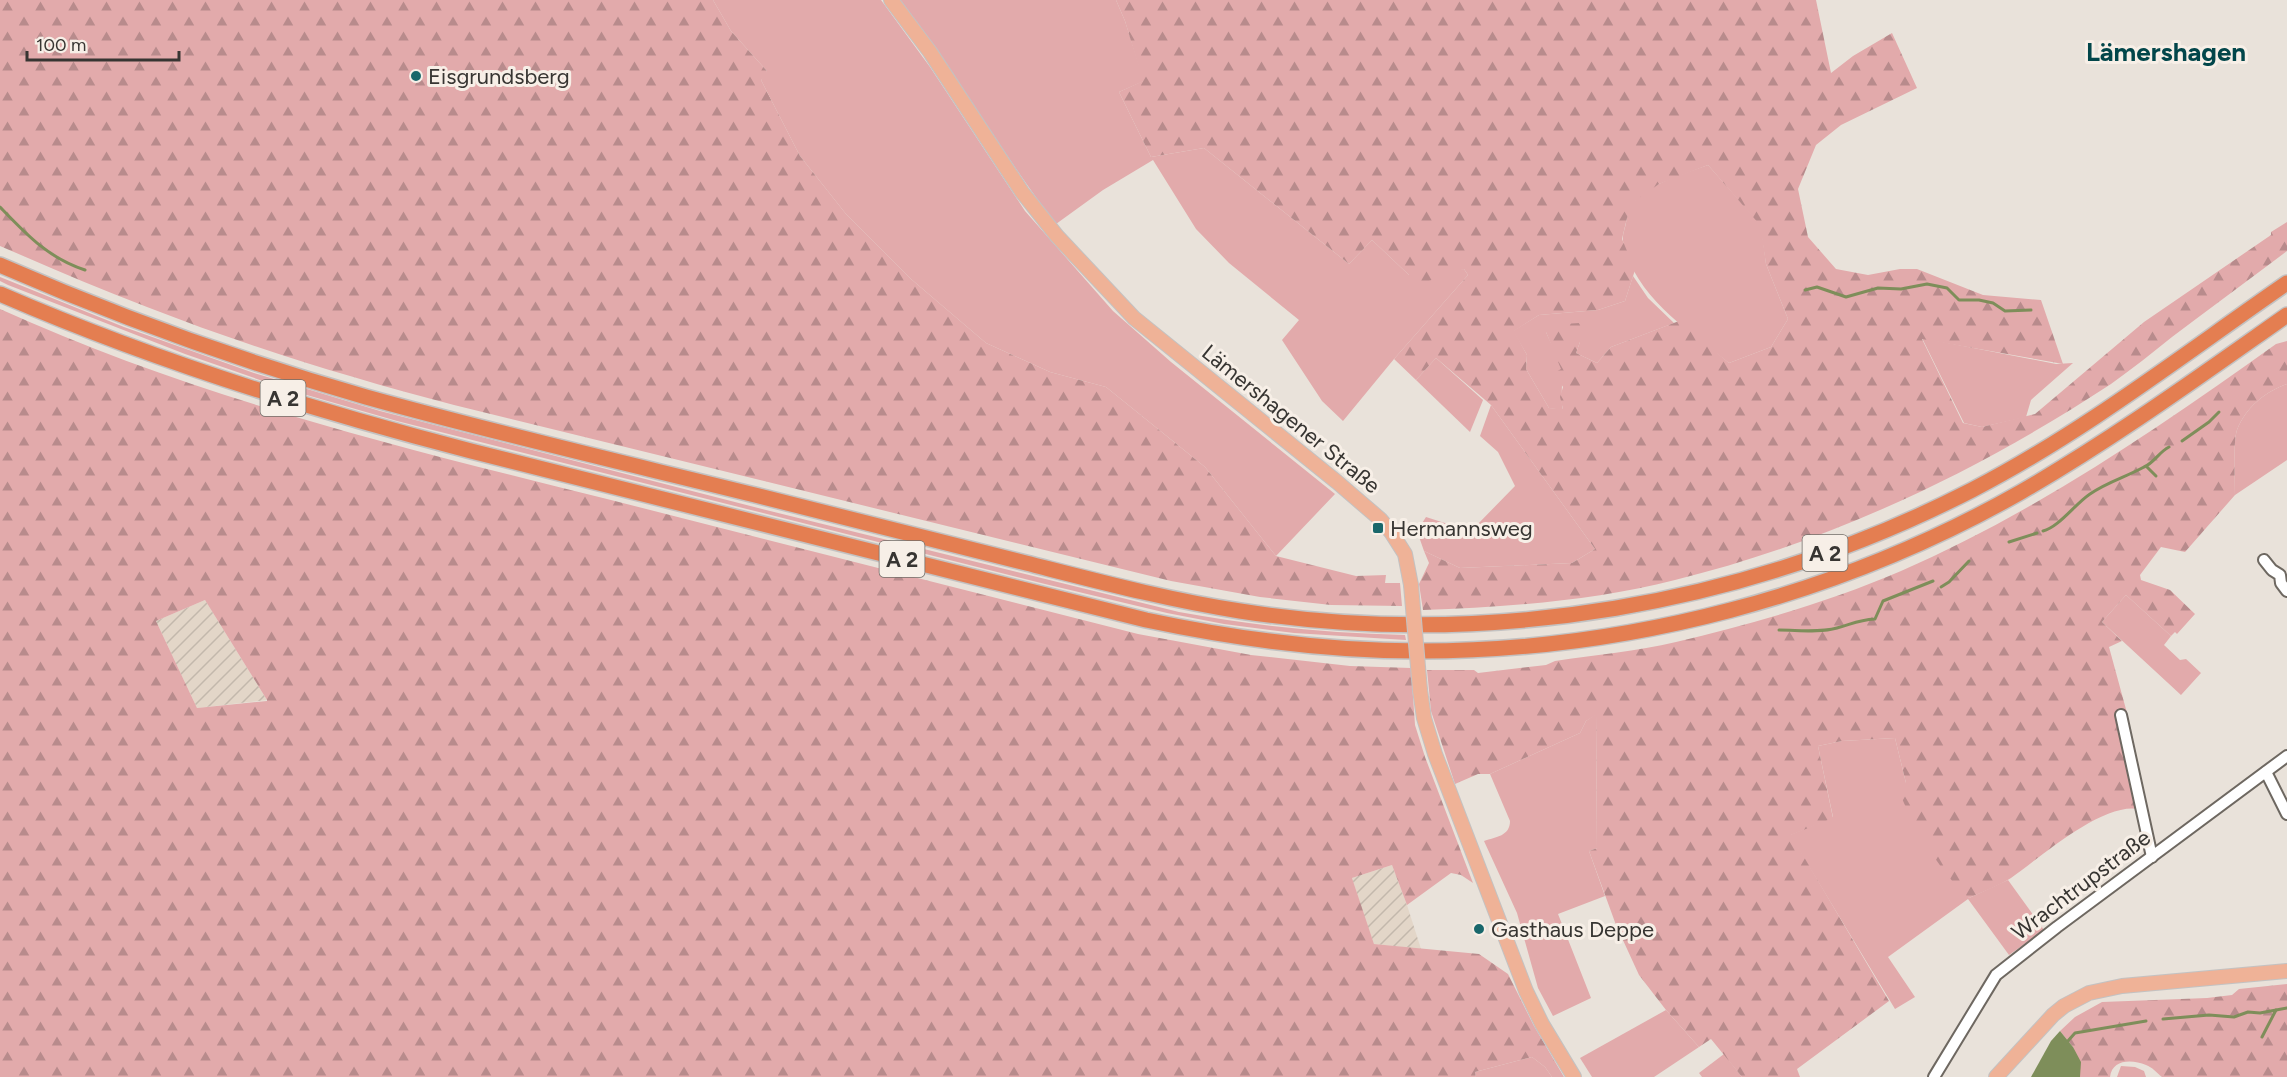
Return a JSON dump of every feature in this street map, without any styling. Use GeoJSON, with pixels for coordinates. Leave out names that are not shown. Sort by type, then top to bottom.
{"type":"FeatureCollection","features":[{"type":"Feature","properties":{"kind":"highway","name":"A 2"},"geometry":{"type":"LineString","coordinates":[[0,265],[106,309],[235,356],[365,396],[1137,591],[1198,604],[1280,616],[1366,624],[1434,625],[1514,621],[1597,612],[1660,600],[1723,586],[1802,562],[1878,533],[1928,511],[2024,461],[2174,362],[2287,283]]}},
{"type":"Feature","properties":{"kind":"highway","name":"A 2"},"geometry":{"type":"LineString","coordinates":[[0,294],[98,334],[246,387],[412,436],[1146,620],[1282,643],[1420,651],[1535,645],[1591,639],[1675,624],[1755,603],[1853,570],[1933,537],[2019,493],[2103,442],[2287,315]]}},
{"type":"Feature","properties":{"kind":"main road","name":"Lämershagener Straße"},"geometry":{"type":"LineString","coordinates":[[891,0],[926,45],[1022,192],[1057,236],[1134,318],[1380,519],[1405,554],[1411,585],[1420,690],[1431,743],[1526,991],[1542,1024],[1574,1077]]}},
{"type":"Feature","properties":{"kind":"main road"},"geometry":{"type":"LineString","coordinates":[[1996,1077],[2052,1015],[2089,993],[2121,986],[2287,972]]}},
{"type":"Feature","properties":{"kind":"street"},"geometry":{"type":"LineString","coordinates":[[2264,560],[2272,570],[2283,573],[2281,583],[2287,591]]}},
{"type":"Feature","properties":{"kind":"street"},"geometry":{"type":"LineString","coordinates":[[2121,715],[2152,857]]}},
{"type":"Feature","properties":{"kind":"street","name":"Wrachtrupstraße"},"geometry":{"type":"LineString","coordinates":[[1934,1077],[1996,975],[2048,933],[2287,756]]}},
{"type":"Feature","properties":{"kind":"street"},"geometry":{"type":"LineString","coordinates":[[2265,772],[2287,814]]}},
{"type":"Feature","properties":{"kind":"shaded area"},"geometry":{"type":"Polygon","coordinates":[[[205,600],[267,700],[197,708],[156,621],[205,600]]]}},
{"type":"Feature","properties":{"kind":"shaded area"},"geometry":{"type":"Polygon","coordinates":[[[1392,865],[1421,949],[1374,944],[1365,919],[1352,878],[1392,865]]]}},
{"type":"Feature","properties":{"kind":"shaded area"},"geometry":{"type":"Polygon","coordinates":[[[2060,1031],[2081,1062],[2080,1077],[2031,1077],[2051,1041],[2060,1031]]]}},
{"type":"Feature","properties":{"kind":"green space"},"geometry":{"type":"Polygon","coordinates":[[[0,0],[713,0],[731,31],[767,71],[766,76],[761,80],[800,156],[846,214],[911,279],[986,343],[1050,372],[1106,387],[1205,467],[1276,556],[1356,576],[1386,575],[1385,583],[1400,583],[1402,606],[1331,605],[1260,597],[1171,581],[454,405],[376,384],[223,335],[110,292],[0,246],[0,0]]]}},
{"type":"Feature","properties":{"kind":"green space"},"geometry":{"type":"Polygon","coordinates":[[[713,0],[881,0],[930,67],[1025,211],[1113,311],[1171,362],[1335,494],[1276,556],[1205,467],[1106,387],[1050,372],[986,343],[911,279],[846,214],[800,156],[761,80],[767,71],[731,31],[713,0]]]}},
{"type":"Feature","properties":{"kind":"green space"},"geometry":{"type":"Polygon","coordinates":[[[899,0],[1116,0],[1144,81],[1119,92],[1151,157],[1204,148],[1349,264],[1372,240],[1409,275],[1464,269],[1468,275],[1343,421],[1322,401],[1282,340],[1299,320],[1229,263],[1196,229],[1153,160],[1103,190],[1056,224],[1016,169],[940,55],[899,0]]]}},
{"type":"Feature","properties":{"kind":"green space"},"geometry":{"type":"Polygon","coordinates":[[[1116,0],[1816,0],[1831,73],[1853,56],[1892,33],[1917,88],[1841,125],[1816,145],[1798,189],[1808,237],[1836,269],[1868,275],[1900,269],[1917,269],[1983,295],[2041,300],[2063,364],[1922,339],[1963,423],[1982,427],[2035,414],[2144,322],[2287,222],[2287,251],[2111,384],[2060,416],[1955,475],[1846,524],[1790,546],[1733,564],[1644,587],[1550,602],[1423,610],[1419,584],[1429,563],[1424,551],[1460,568],[1572,563],[1595,549],[1491,405],[1436,358],[1416,380],[1394,359],[1468,275],[1464,269],[1423,283],[1409,275],[1372,240],[1349,264],[1204,148],[1151,157],[1119,92],[1143,81],[1125,21],[1116,0]],[[1708,165],[1659,184],[1636,200],[1627,218],[1622,239],[1635,270],[1625,301],[1598,310],[1539,315],[1514,331],[1527,355],[1526,369],[1549,408],[1563,409],[1560,397],[1563,387],[1554,373],[1561,369],[1546,332],[1549,325],[1579,323],[1587,328],[1587,337],[1580,342],[1576,353],[1597,363],[1611,347],[1679,321],[1729,363],[1771,347],[1788,319],[1766,264],[1760,225],[1708,165]]]}},
{"type":"Feature","properties":{"kind":"green space"},"geometry":{"type":"Polygon","coordinates":[[[1708,165],[1761,225],[1766,264],[1788,319],[1771,347],[1729,363],[1681,325],[1651,295],[1638,278],[1623,241],[1627,216],[1637,198],[1662,182],[1708,165]]]}},
{"type":"Feature","properties":{"kind":"green space"},"geometry":{"type":"Polygon","coordinates":[[[1633,276],[1648,298],[1674,323],[1611,347],[1597,363],[1576,353],[1580,342],[1546,332],[1562,372],[1563,410],[1549,408],[1526,369],[1527,355],[1513,331],[1539,315],[1598,310],[1625,301],[1633,276]]]}},
{"type":"Feature","properties":{"kind":"green space"},"geometry":{"type":"Polygon","coordinates":[[[0,277],[124,327],[254,373],[380,411],[766,510],[1179,612],[1292,628],[1405,635],[1406,640],[1294,633],[1224,624],[1167,613],[397,421],[286,389],[185,354],[8,285],[0,281],[0,277]]]}},
{"type":"Feature","properties":{"kind":"green space"},"geometry":{"type":"Polygon","coordinates":[[[0,309],[148,369],[223,394],[299,418],[453,460],[1138,634],[1251,655],[1350,666],[1411,668],[1415,725],[1473,883],[1461,875],[1451,873],[1407,905],[1392,865],[1352,878],[1374,944],[1479,954],[1508,974],[1534,1026],[1564,1077],[1552,1077],[1545,1067],[1532,1057],[1475,1072],[1476,1077],[0,1077],[0,309]],[[205,600],[156,621],[197,708],[267,700],[205,600]]]}},
{"type":"Feature","properties":{"kind":"green space"},"geometry":{"type":"Polygon","coordinates":[[[1922,338],[2056,364],[2073,363],[2031,400],[2026,417],[1982,427],[1964,423],[1922,338]]]}},
{"type":"Feature","properties":{"kind":"green space"},"geometry":{"type":"Polygon","coordinates":[[[2287,341],[2287,384],[2257,401],[2237,430],[2235,495],[2185,552],[2161,547],[2140,575],[2141,580],[2170,590],[2195,614],[2177,634],[2175,632],[2171,636],[2126,595],[2102,622],[2122,641],[2109,647],[2127,713],[2124,716],[2139,809],[2124,809],[2090,822],[2011,878],[1969,898],[1937,862],[1904,803],[1898,789],[1906,783],[1895,738],[1842,741],[1818,746],[1833,818],[1791,835],[1889,1001],[1797,1069],[1800,1077],[1742,1077],[1711,1039],[1699,1047],[1639,975],[1616,925],[1589,851],[1597,848],[1596,715],[1586,721],[1580,733],[1490,774],[1478,774],[1455,784],[1431,711],[1427,670],[1474,670],[1478,673],[1546,665],[1555,661],[1661,645],[1762,620],[1874,582],[1951,548],[2048,496],[2141,438],[2276,344],[2287,341]]]}},
{"type":"Feature","properties":{"kind":"green space"},"geometry":{"type":"Polygon","coordinates":[[[1436,358],[1483,400],[1470,432],[1416,380],[1436,358]]]}},
{"type":"Feature","properties":{"kind":"green space"},"geometry":{"type":"Polygon","coordinates":[[[2287,384],[2287,460],[2235,495],[2234,461],[2237,430],[2257,401],[2287,384]]]}},
{"type":"Feature","properties":{"kind":"green space"},"geometry":{"type":"Polygon","coordinates":[[[1491,405],[1595,549],[1572,563],[1460,568],[1424,551],[1417,531],[1426,517],[1454,526],[1475,527],[1515,486],[1498,452],[1480,436],[1491,405]]]}},
{"type":"Feature","properties":{"kind":"green space"},"geometry":{"type":"Polygon","coordinates":[[[2126,595],[2171,636],[2164,645],[2180,660],[2186,659],[2201,673],[2181,695],[2102,622],[2126,595]]]}},
{"type":"Feature","properties":{"kind":"green space"},"geometry":{"type":"Polygon","coordinates":[[[1596,714],[1597,848],[1589,851],[1605,896],[1558,914],[1591,998],[1553,1016],[1538,988],[1517,913],[1484,841],[1505,833],[1510,821],[1490,774],[1580,733],[1586,721],[1596,714]]]}},
{"type":"Feature","properties":{"kind":"green space"},"geometry":{"type":"Polygon","coordinates":[[[1895,738],[1906,783],[1969,898],[2008,880],[2044,930],[2009,955],[1968,899],[1888,957],[1915,997],[1895,1009],[1790,835],[1833,817],[1818,746],[1842,741],[1895,738]]]}},
{"type":"Feature","properties":{"kind":"green space"},"geometry":{"type":"Polygon","coordinates":[[[2287,984],[2287,1077],[2162,1077],[2148,1066],[2129,1061],[2114,1067],[2110,1077],[2080,1077],[2073,1047],[2060,1031],[2075,1017],[2102,1002],[2207,998],[2232,995],[2239,989],[2287,984]]]}},
{"type":"Feature","properties":{"kind":"green space"},"geometry":{"type":"Polygon","coordinates":[[[1666,1010],[1699,1047],[1654,1077],[1592,1077],[1580,1058],[1666,1010]]]}},
{"type":"Feature","properties":{"kind":"green space"},"geometry":{"type":"Polygon","coordinates":[[[1724,1054],[1742,1077],[1702,1077],[1699,1073],[1724,1054]]]}},
{"type":"Feature","properties":{"kind":"green space"},"geometry":{"type":"Polygon","coordinates":[[[1532,1057],[1545,1067],[1552,1077],[1476,1077],[1475,1072],[1532,1057]]]}},
{"type":"Feature","properties":{"kind":"green space"},"geometry":{"type":"Polygon","coordinates":[[[2121,1066],[2135,1067],[2144,1071],[2146,1077],[2117,1077],[2121,1066]]]}},
{"type":"Feature","properties":{"kind":"waterway"},"geometry":{"type":"LineString","coordinates":[[0,207],[49,252],[85,270]]}},
{"type":"Feature","properties":{"kind":"waterway"},"geometry":{"type":"LineString","coordinates":[[1805,290],[1817,287],[1846,297],[1878,288],[1901,289],[1927,284],[1947,288],[1959,300],[1993,303],[2005,311],[2031,310]]}},
{"type":"Feature","properties":{"kind":"waterway"},"geometry":{"type":"LineString","coordinates":[[2182,441],[2219,412]]}},
{"type":"Feature","properties":{"kind":"waterway"},"geometry":{"type":"LineString","coordinates":[[2043,531],[2055,525],[2084,498],[2103,486],[2148,465],[2169,447]]}},
{"type":"Feature","properties":{"kind":"waterway"},"geometry":{"type":"LineString","coordinates":[[2147,467],[2156,476]]}},
{"type":"Feature","properties":{"kind":"waterway"},"geometry":{"type":"LineString","coordinates":[[2009,542],[2037,533]]}},
{"type":"Feature","properties":{"kind":"waterway"},"geometry":{"type":"LineString","coordinates":[[1941,587],[1969,561]]}},
{"type":"Feature","properties":{"kind":"waterway"},"geometry":{"type":"LineString","coordinates":[[1779,630],[1823,630],[1875,619],[1883,601],[1933,581]]}},
{"type":"Feature","properties":{"kind":"waterway"},"geometry":{"type":"LineString","coordinates":[[2163,1019],[2209,1015],[2234,1017],[2248,1012],[2260,1013],[2287,1008]]}},
{"type":"Feature","properties":{"kind":"waterway"},"geometry":{"type":"LineString","coordinates":[[2262,1037],[2276,1010]]}},
{"type":"Feature","properties":{"kind":"waterway"},"geometry":{"type":"LineString","coordinates":[[2067,1042],[2075,1033],[2146,1021]]}},
{"type":"Feature","properties":{"kind":"place","name":"Eisgrundsberg"},"geometry":{"type":"Point","coordinates":[416,76]}},
{"type":"Feature","properties":{"kind":"place","name":"Hermannsweg"},"geometry":{"type":"Point","coordinates":[1378,528]}},
{"type":"Feature","properties":{"kind":"place","name":"Gasthaus Deppe"},"geometry":{"type":"Point","coordinates":[1479,929]}},
{"type":"Feature","properties":{"kind":"district","name":"Lämershagen"},"geometry":{"type":"Point","coordinates":[2166,52]}}]}
